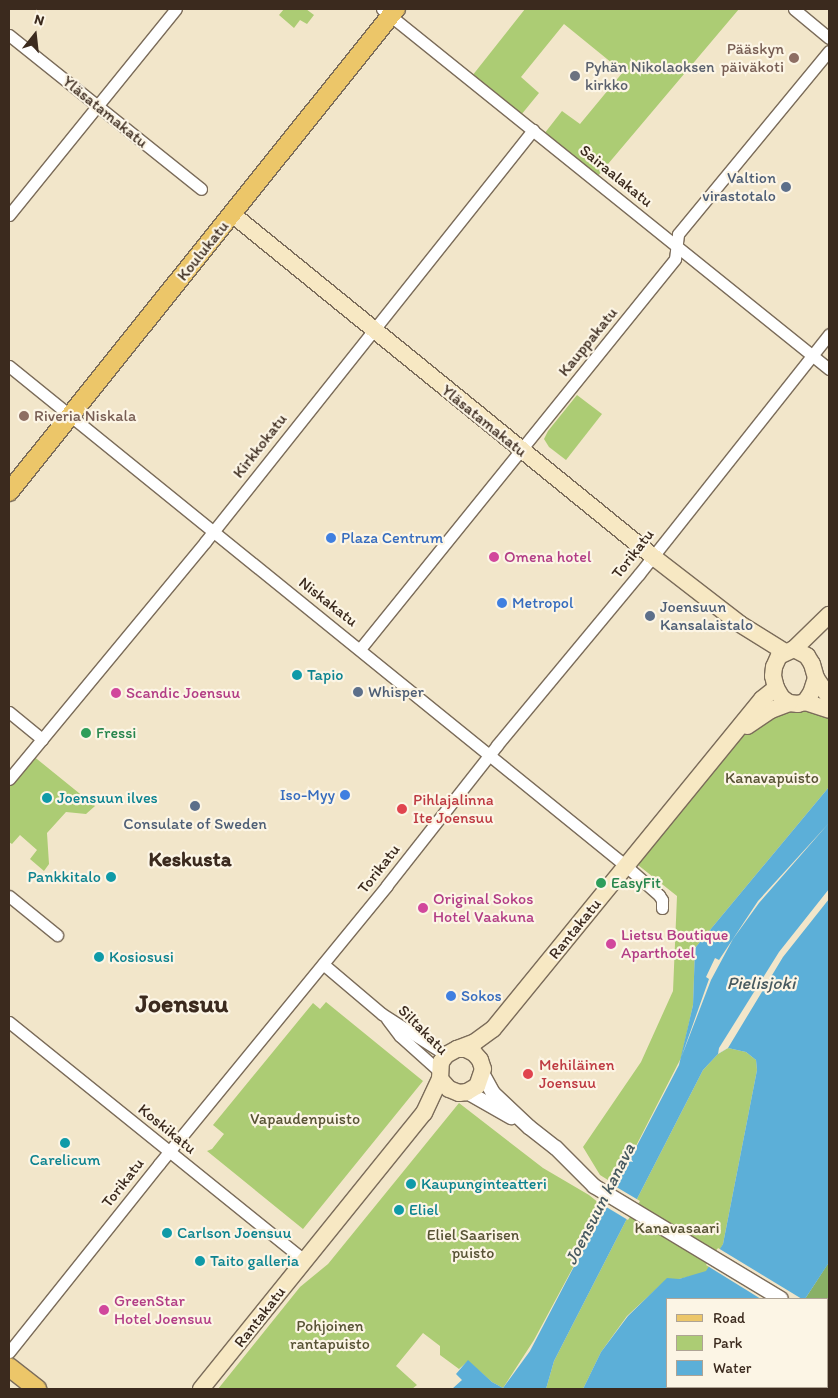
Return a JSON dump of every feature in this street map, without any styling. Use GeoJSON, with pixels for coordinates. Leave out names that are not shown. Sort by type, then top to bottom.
{"type":"FeatureCollection","features":[{"type":"Feature","properties":{"kind":"main road","name":"Koulukatu"},"geometry":{"type":"LineString","coordinates":[[9,492],[232,214],[390,11]]}},
{"type":"Feature","properties":{"kind":"main road","name":"Yläsatamakatu"},"geometry":{"type":"LineString","coordinates":[[232,214],[653,556],[740,624],[789,651]]}},
{"type":"Feature","properties":{"kind":"main road"},"geometry":{"type":"LineString","coordinates":[[827,618],[789,651],[774,667],[776,688],[782,698],[829,710]]}},
{"type":"Feature","properties":{"kind":"main road"},"geometry":{"type":"LineString","coordinates":[[797,702],[815,687],[815,644],[827,618]]}},
{"type":"Feature","properties":{"kind":"main road","name":"Yläsatamakatu"},"geometry":{"type":"LineString","coordinates":[[740,624],[764,651],[774,667]]}},
{"type":"Feature","properties":{"kind":"main road"},"geometry":{"type":"LineString","coordinates":[[789,651],[801,651],[829,697]]}},
{"type":"Feature","properties":{"kind":"main road","name":"Rantakatu"},"geometry":{"type":"LineString","coordinates":[[451,1052],[474,1042],[493,1030],[762,699],[776,688]]}},
{"type":"Feature","properties":{"kind":"main road","name":"Rantakatu"},"geometry":{"type":"LineString","coordinates":[[732,736],[771,710],[797,702]]}},
{"type":"Feature","properties":{"kind":"main road","name":"Rantakatu"},"geometry":{"type":"LineString","coordinates":[[483,1072],[486,1050],[493,1030]]}},
{"type":"Feature","properties":{"kind":"main road"},"geometry":{"type":"LineString","coordinates":[[466,1049],[474,1053],[480,1060],[483,1072],[477,1086],[464,1093],[449,1089],[440,1075],[441,1062],[451,1052],[466,1049]]}},
{"type":"Feature","properties":{"kind":"main road","name":"Rantakatu"},"geometry":{"type":"LineString","coordinates":[[205,1386],[424,1113],[440,1075]]}},
{"type":"Feature","properties":{"kind":"main road","name":"Rantakatu"},"geometry":{"type":"LineString","coordinates":[[424,1113],[464,1093]]}},
{"type":"Feature","properties":{"kind":"main road"},"geometry":{"type":"LineString","coordinates":[[9,1367],[37,1389]]}},
{"type":"Feature","properties":{"kind":"street"},"geometry":{"type":"LineString","coordinates":[[9,215],[176,9]]}},
{"type":"Feature","properties":{"kind":"street"},"geometry":{"type":"LineString","coordinates":[[794,9],[829,38]]}},
{"type":"Feature","properties":{"kind":"street","name":"Sairaalakatu"},"geometry":{"type":"LineString","coordinates":[[390,11],[532,130],[829,369]]}},
{"type":"Feature","properties":{"kind":"street","name":"Yläsatamakatu"},"geometry":{"type":"LineString","coordinates":[[9,35],[201,189]]}},
{"type":"Feature","properties":{"kind":"street","name":"Kauppakatu"},"geometry":{"type":"LineString","coordinates":[[360,649],[675,259],[678,234],[829,51]]}},
{"type":"Feature","properties":{"kind":"street","name":"Kirkkokatu"},"geometry":{"type":"LineString","coordinates":[[9,779],[213,531],[532,130]]}},
{"type":"Feature","properties":{"kind":"street","name":"Torikatu"},"geometry":{"type":"LineString","coordinates":[[9,1352],[323,964],[489,755],[653,556],[829,334]]}},
{"type":"Feature","properties":{"kind":"street","name":"Niskakatu"},"geometry":{"type":"LineString","coordinates":[[9,366],[626,866],[660,895],[662,908]]}},
{"type":"Feature","properties":{"kind":"street"},"geometry":{"type":"LineString","coordinates":[[9,712],[42,739]]}},
{"type":"Feature","properties":{"kind":"street"},"geometry":{"type":"LineString","coordinates":[[9,896],[56,936]]}},
{"type":"Feature","properties":{"kind":"street","name":"Siltakatu"},"geometry":{"type":"LineString","coordinates":[[323,964],[382,1014],[400,1036],[440,1075]]}},
{"type":"Feature","properties":{"kind":"street","name":"Siltakatu"},"geometry":{"type":"LineString","coordinates":[[382,1014],[451,1052]]}},
{"type":"Feature","properties":{"kind":"street","name":"Koskikatu"},"geometry":{"type":"LineString","coordinates":[[9,1022],[304,1261]]}},
{"type":"Feature","properties":{"kind":"street"},"geometry":{"type":"LineString","coordinates":[[483,1072],[493,1093],[529,1128],[556,1148],[594,1186],[779,1298]]}},
{"type":"Feature","properties":{"kind":"street"},"geometry":{"type":"LineString","coordinates":[[464,1093],[529,1128]]}},
{"type":"Feature","properties":{"kind":"green space"},"geometry":{"type":"Polygon","coordinates":[[[284,9],[306,9],[314,15],[307,24],[300,20],[294,28],[279,15],[284,9]]]}},
{"type":"Feature","properties":{"kind":"green space"},"geometry":{"type":"Polygon","coordinates":[[[525,9],[739,9],[597,177],[544,134],[562,111],[580,124],[623,72],[564,24],[521,77],[539,93],[521,115],[472,76],[525,9]]]}},
{"type":"Feature","properties":{"kind":"green space"},"geometry":{"type":"Polygon","coordinates":[[[577,395],[602,414],[566,460],[549,447],[544,439],[548,431],[577,395]]]}},
{"type":"Feature","properties":{"kind":"green space","name":"Kanavapuisto"},"geometry":{"type":"Polygon","coordinates":[[[804,707],[829,715],[829,787],[695,948],[693,1005],[681,1058],[616,1185],[600,1175],[583,1147],[641,1062],[673,991],[677,896],[638,865],[740,738],[784,709],[804,707]]]}},
{"type":"Feature","properties":{"kind":"green space"},"geometry":{"type":"Polygon","coordinates":[[[32,755],[95,806],[86,814],[66,812],[47,833],[49,864],[44,871],[30,859],[37,850],[20,835],[12,844],[9,842],[9,782],[32,755]]]}},
{"type":"Feature","properties":{"kind":"green space","name":"Vapaudenpuisto"},"geometry":{"type":"Polygon","coordinates":[[[326,1002],[423,1081],[303,1229],[207,1151],[212,1149],[224,1134],[213,1125],[313,1003],[320,1009],[326,1002]]]}},
{"type":"Feature","properties":{"kind":"green space","name":"Kanavasaari"},"geometry":{"type":"Polygon","coordinates":[[[728,1048],[746,1052],[756,1060],[757,1070],[723,1244],[709,1272],[679,1279],[667,1279],[627,1316],[601,1352],[583,1389],[546,1389],[554,1361],[703,1070],[718,1054],[728,1048]]]}},
{"type":"Feature","properties":{"kind":"green space","name":"Eliel Saarisen puisto"},"geometry":{"type":"Polygon","coordinates":[[[459,1103],[543,1168],[589,1195],[605,1208],[534,1340],[503,1388],[492,1382],[468,1361],[459,1369],[440,1355],[440,1346],[423,1333],[396,1366],[417,1385],[412,1389],[218,1389],[300,1287],[328,1264],[459,1103]]]}},
{"type":"Feature","properties":{"kind":"green space"},"geometry":{"type":"Polygon","coordinates":[[[829,1262],[829,1316],[828,1298],[806,1298],[829,1262]]]}},
{"type":"Feature","properties":{"kind":"green space"},"geometry":{"type":"Polygon","coordinates":[[[826,1388],[829,1389],[694,1389],[826,1388]]]}},
{"type":"Feature","properties":{"kind":"water","name":"Pielisjoki"},"geometry":{"type":"Polygon","coordinates":[[[829,787],[828,1264],[806,1298],[666,1298],[666,1388],[696,1388],[694,1389],[583,1389],[601,1352],[628,1316],[667,1278],[679,1279],[706,1271],[723,1244],[757,1070],[756,1060],[746,1052],[728,1048],[718,1054],[703,1070],[554,1361],[546,1389],[452,1389],[462,1380],[456,1374],[468,1360],[492,1382],[503,1388],[530,1351],[679,1065],[693,1005],[695,948],[829,787]]]}},
{"type":"Feature","properties":{"kind":"pier"},"geometry":{"type":"Polygon","coordinates":[[[829,823],[759,903],[733,939],[711,980],[681,1058],[709,979],[706,977],[715,958],[719,960],[758,901],[829,823]]]}},
{"type":"Feature","properties":{"kind":"pier"},"geometry":{"type":"Polygon","coordinates":[[[829,889],[829,899],[783,957],[728,1048],[718,1054],[719,1048],[779,952],[829,889]]]}},
{"type":"Feature","properties":{"kind":"pier"},"geometry":{"type":"Polygon","coordinates":[[[613,1185],[640,1201],[628,1220],[603,1205],[613,1185]]]}},
{"type":"Feature","properties":{"kind":"pier"},"geometry":{"type":"Polygon","coordinates":[[[718,1248],[800,1298],[759,1298],[706,1265],[718,1248]]]}},
{"type":"Feature","properties":{"kind":"place","name":"Pääskyn päiväkoti"},"geometry":{"type":"Point","coordinates":[794,58]}},
{"type":"Feature","properties":{"kind":"place","name":"Pyhän Nikolaoksen kirkko"},"geometry":{"type":"Point","coordinates":[575,76]}},
{"type":"Feature","properties":{"kind":"place","name":"Valtion virastotalo"},"geometry":{"type":"Point","coordinates":[786,187]}},
{"type":"Feature","properties":{"kind":"place","name":"Riveria Niskala"},"geometry":{"type":"Point","coordinates":[24,416]}},
{"type":"Feature","properties":{"kind":"place","name":"Plaza Centrum"},"geometry":{"type":"Point","coordinates":[331,538]}},
{"type":"Feature","properties":{"kind":"place","name":"Omena hotel"},"geometry":{"type":"Point","coordinates":[494,557]}},
{"type":"Feature","properties":{"kind":"place","name":"Metropol"},"geometry":{"type":"Point","coordinates":[502,603]}},
{"type":"Feature","properties":{"kind":"place","name":"Joensuun Kansalaistalo"},"geometry":{"type":"Point","coordinates":[650,616]}},
{"type":"Feature","properties":{"kind":"place","name":"Tapio"},"geometry":{"type":"Point","coordinates":[297,675]}},
{"type":"Feature","properties":{"kind":"place","name":"Whisper"},"geometry":{"type":"Point","coordinates":[358,692]}},
{"type":"Feature","properties":{"kind":"place","name":"Scandic Joensuu"},"geometry":{"type":"Point","coordinates":[116,693]}},
{"type":"Feature","properties":{"kind":"place","name":"Fressi"},"geometry":{"type":"Point","coordinates":[86,733]}},
{"type":"Feature","properties":{"kind":"place","name":"Iso-Myy"},"geometry":{"type":"Point","coordinates":[345,795]}},
{"type":"Feature","properties":{"kind":"place","name":"Joensuun ilves"},"geometry":{"type":"Point","coordinates":[47,798]}},
{"type":"Feature","properties":{"kind":"place","name":"Consulate of Sweden"},"geometry":{"type":"Point","coordinates":[195,806]}},
{"type":"Feature","properties":{"kind":"place","name":"Pihlajalinna Ite Joensuu"},"geometry":{"type":"Point","coordinates":[402,809]}},
{"type":"Feature","properties":{"kind":"place","name":"Pankkitalo"},"geometry":{"type":"Point","coordinates":[111,877]}},
{"type":"Feature","properties":{"kind":"place","name":"EasyFit"},"geometry":{"type":"Point","coordinates":[601,883]}},
{"type":"Feature","properties":{"kind":"place","name":"Original Sokos Hotel Vaakuna"},"geometry":{"type":"Point","coordinates":[423,908]}},
{"type":"Feature","properties":{"kind":"place","name":"Lietsu Boutique Aparthotel"},"geometry":{"type":"Point","coordinates":[611,944]}},
{"type":"Feature","properties":{"kind":"place","name":"Kosiosusi"},"geometry":{"type":"Point","coordinates":[99,957]}},
{"type":"Feature","properties":{"kind":"place","name":"Sokos"},"geometry":{"type":"Point","coordinates":[451,996]}},
{"type":"Feature","properties":{"kind":"place","name":"Mehiläinen Joensuu"},"geometry":{"type":"Point","coordinates":[528,1074]}},
{"type":"Feature","properties":{"kind":"place","name":"Carelicum"},"geometry":{"type":"Point","coordinates":[65,1143]}},
{"type":"Feature","properties":{"kind":"place","name":"Kaupunginteatteri"},"geometry":{"type":"Point","coordinates":[411,1184]}},
{"type":"Feature","properties":{"kind":"place","name":"Eliel"},"geometry":{"type":"Point","coordinates":[399,1210]}},
{"type":"Feature","properties":{"kind":"place","name":"Carlson Joensuu"},"geometry":{"type":"Point","coordinates":[167,1233]}},
{"type":"Feature","properties":{"kind":"place","name":"Taito galleria"},"geometry":{"type":"Point","coordinates":[200,1261]}},
{"type":"Feature","properties":{"kind":"place","name":"GreenStar Hotel Joensuu"},"geometry":{"type":"Point","coordinates":[104,1310]}},
{"type":"Feature","properties":{"kind":"district","name":"Keskusta"},"geometry":{"type":"Point","coordinates":[190,859]}},
{"type":"Feature","properties":{"kind":"district","name":"Joensuu"},"geometry":{"type":"Point","coordinates":[182,1004]}},
{"type":"Feature","properties":{"kind":"water label","name":"Joensuun kanava"},"geometry":{"type":"Point","coordinates":[600,1204]}},
{"type":"Feature","properties":{"kind":"park label","name":"Pohjoinen rantapuisto"},"geometry":{"type":"Point","coordinates":[330,1335]}}]}
